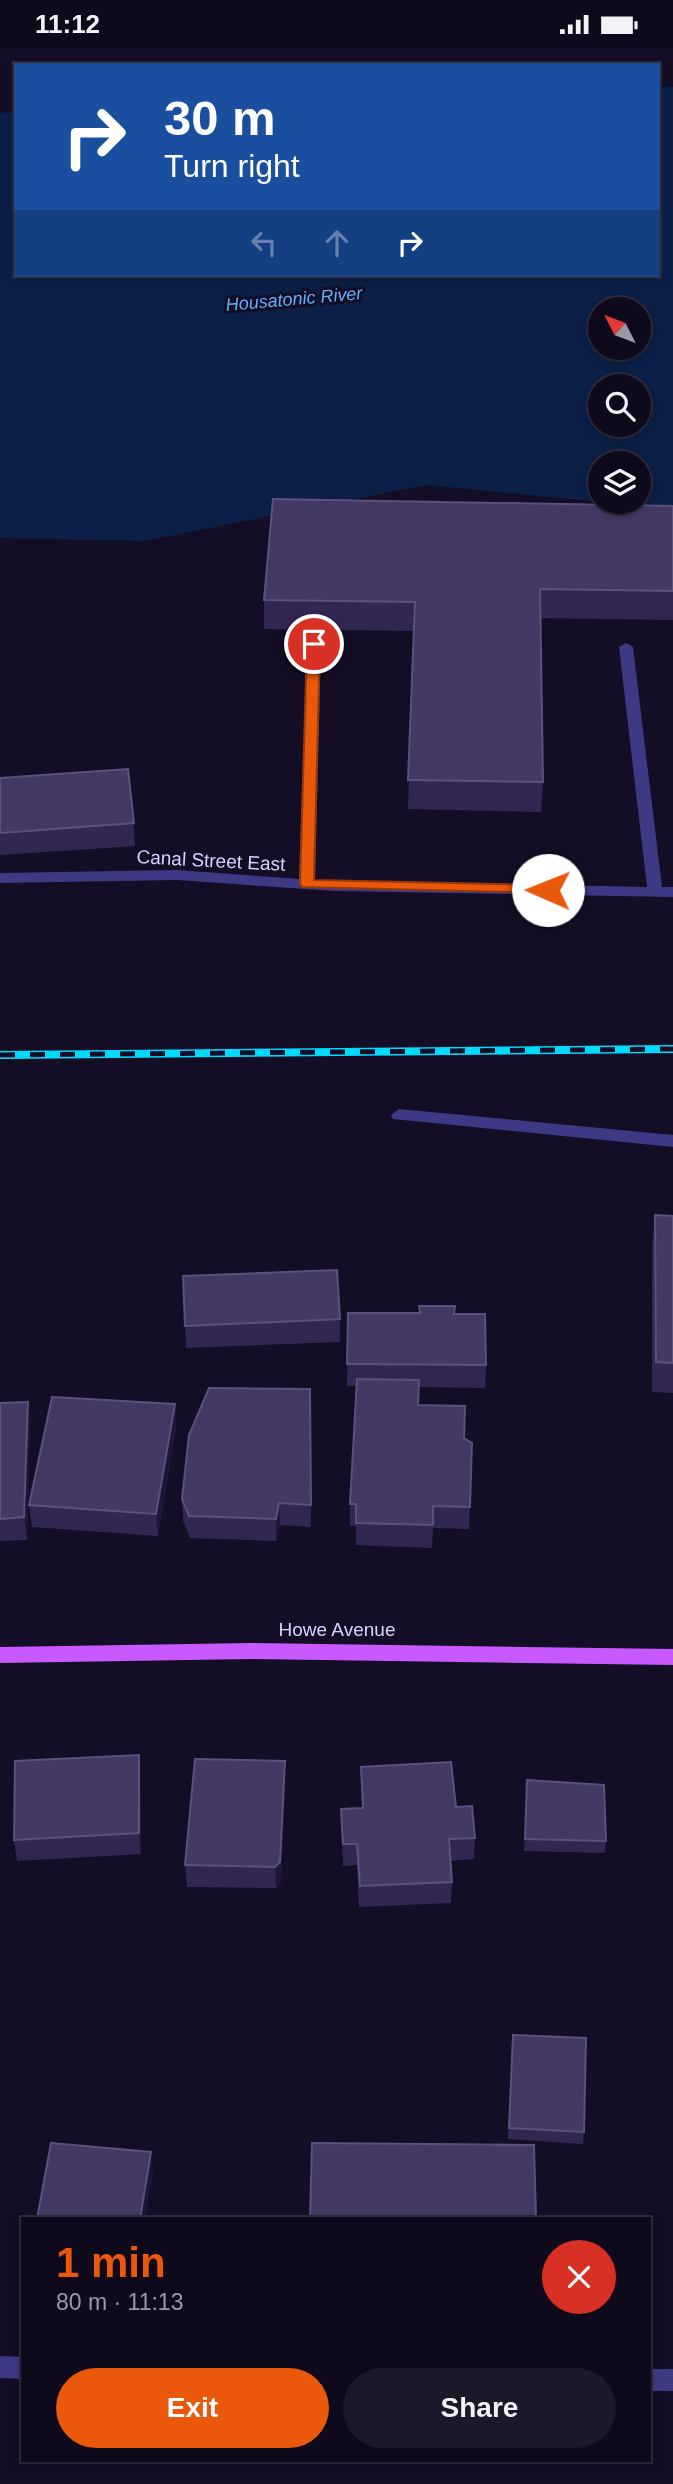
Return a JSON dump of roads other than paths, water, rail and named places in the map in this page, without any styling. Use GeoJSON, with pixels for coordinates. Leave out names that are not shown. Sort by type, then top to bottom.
{"type":"FeatureCollection","features":[{"type":"Feature","properties":{"kind":"main road","name":"Howe Avenue"},"geometry":{"type":"LineString","coordinates":[[0,1655],[111,1651],[381,1651],[673,1657]]}},
{"type":"Feature","properties":{"kind":"street"},"geometry":{"type":"LineString","coordinates":[[307,884],[314,644]]}},
{"type":"Feature","properties":{"kind":"street"},"geometry":{"type":"LineString","coordinates":[[626,647],[655,892]]}},
{"type":"Feature","properties":{"kind":"street","name":"Canal Street East"},"geometry":{"type":"LineString","coordinates":[[0,878],[177,875],[307,884],[673,892]]}},
{"type":"Feature","properties":{"kind":"street"},"geometry":{"type":"LineString","coordinates":[[399,1115],[673,1141]]}},
{"type":"Feature","properties":{"kind":"street"},"geometry":{"type":"LineString","coordinates":[[0,2367],[21,2368]]}},
{"type":"Feature","properties":{"kind":"street"},"geometry":{"type":"LineString","coordinates":[[651,2380],[673,2380]]}},
{"type":"Feature","properties":{"kind":"water","name":"Housatonic River"},"geometry":{"type":"Polygon","coordinates":[[[660,87],[673,87],[673,509],[651,507],[651,451],[588,451],[588,501],[426,485],[145,541],[0,538],[0,113],[14,111],[14,277],[660,277],[660,87]]]}},
{"type":"Feature","properties":{"kind":"railway"},"geometry":{"type":"LineString","coordinates":[[0,1055],[673,1049]]}}]}
